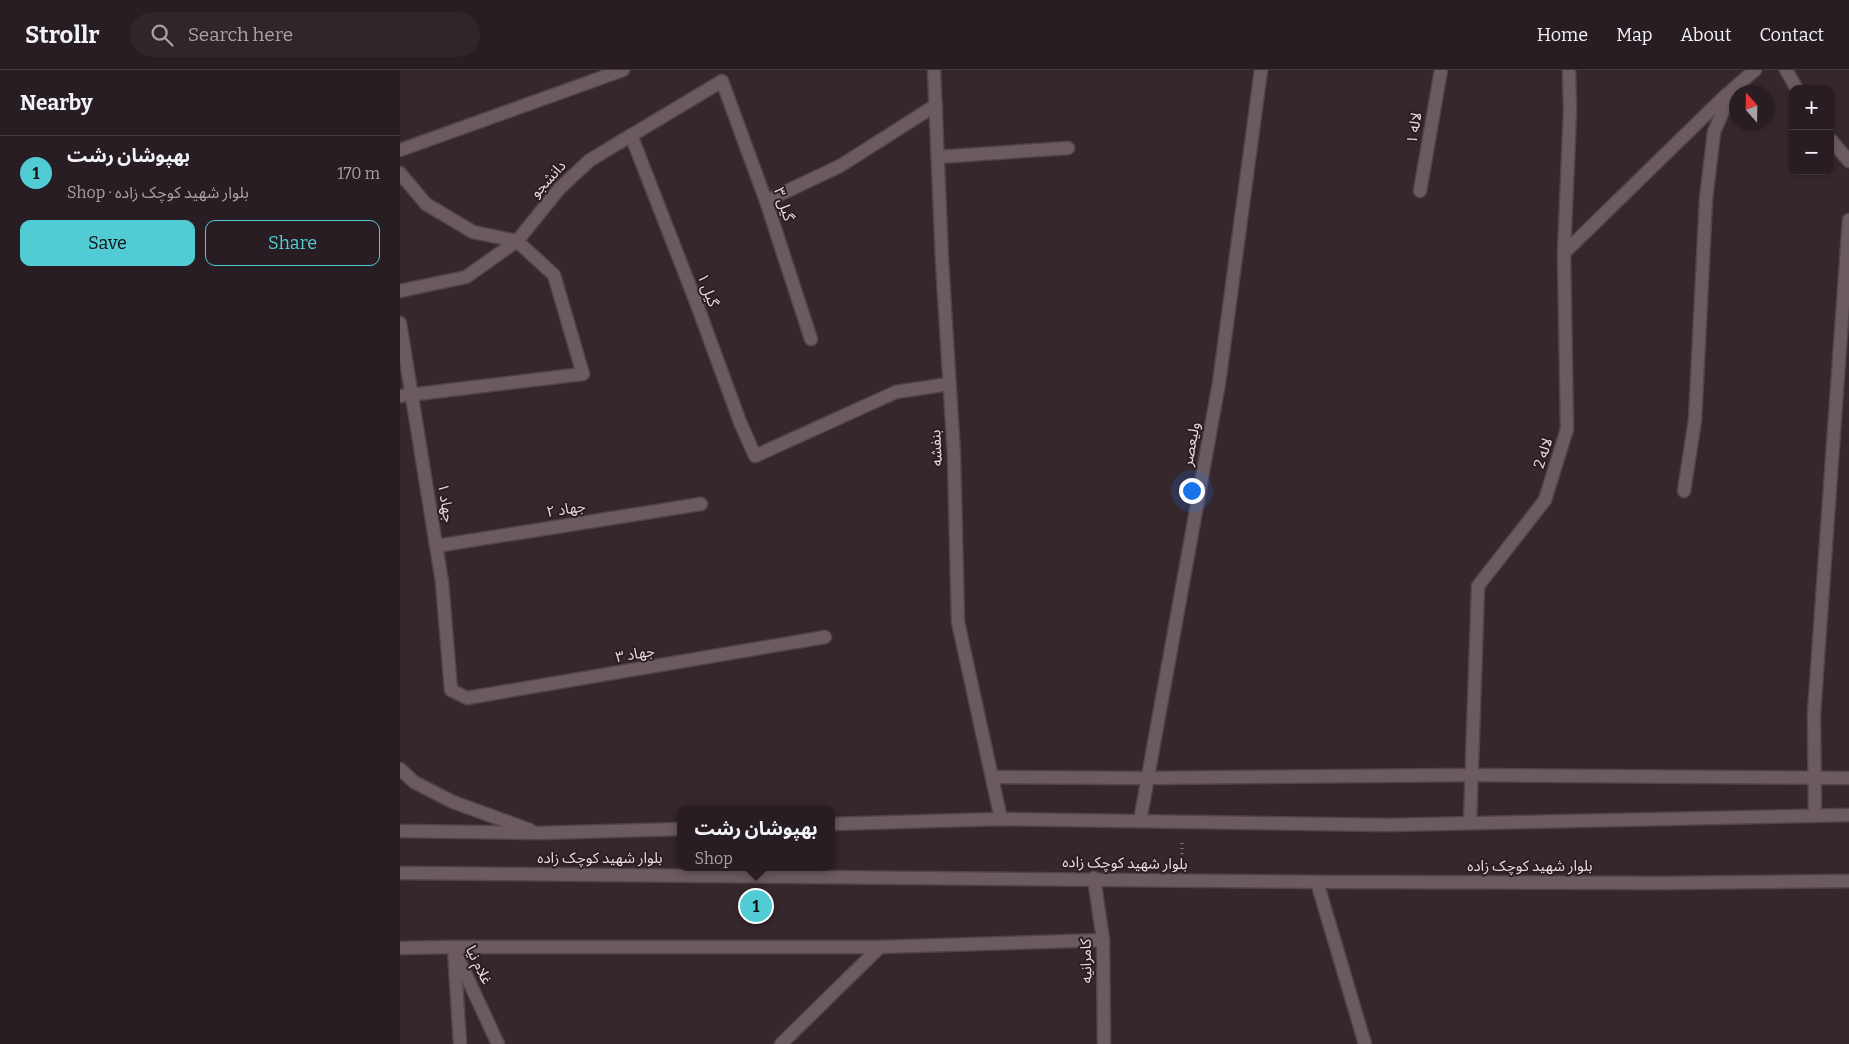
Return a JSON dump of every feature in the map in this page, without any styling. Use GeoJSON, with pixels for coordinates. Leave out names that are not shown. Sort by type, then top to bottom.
{"type":"FeatureCollection","features":[{"type":"Feature","properties":{"kind":"street"},"geometry":{"type":"LineString","coordinates":[[400,150],[623,70]]}},
{"type":"Feature","properties":{"kind":"street","name":"بنفشه"},"geometry":{"type":"LineString","coordinates":[[934,70],[954,455],[958,622],[1001,819]]}},
{"type":"Feature","properties":{"kind":"street","name":"ولیعصر"},"geometry":{"type":"LineString","coordinates":[[1140,822],[1219,383],[1261,70]]}},
{"type":"Feature","properties":{"kind":"street","name":"لاله ۱"},"geometry":{"type":"LineString","coordinates":[[1420,191],[1441,70]]}},
{"type":"Feature","properties":{"kind":"street","name":"لاله 2"},"geometry":{"type":"LineString","coordinates":[[1470,823],[1478,586],[1545,500],[1567,429],[1564,253],[1570,111],[1568,70]]}},
{"type":"Feature","properties":{"kind":"street"},"geometry":{"type":"LineString","coordinates":[[1738,85],[1755,70]]}},
{"type":"Feature","properties":{"kind":"street"},"geometry":{"type":"LineString","coordinates":[[1786,70],[1795,85]]}},
{"type":"Feature","properties":{"kind":"street","name":"دانشجو"},"geometry":{"type":"LineString","coordinates":[[400,291],[466,277],[517,240],[560,188],[590,160],[722,80]]}},
{"type":"Feature","properties":{"kind":"street","name":"گیل ۳"},"geometry":{"type":"LineString","coordinates":[[722,80],[766,201],[811,339]]}},
{"type":"Feature","properties":{"kind":"street"},"geometry":{"type":"LineString","coordinates":[[1564,253],[1729,93]]}},
{"type":"Feature","properties":{"kind":"street"},"geometry":{"type":"LineString","coordinates":[[1684,491],[1695,420],[1706,199],[1714,132],[1729,97]]}},
{"type":"Feature","properties":{"kind":"street"},"geometry":{"type":"LineString","coordinates":[[766,201],[840,166],[936,104]]}},
{"type":"Feature","properties":{"kind":"street","name":"گیل ۱"},"geometry":{"type":"LineString","coordinates":[[631,135],[740,422],[755,456],[896,392],[949,384]]}},
{"type":"Feature","properties":{"kind":"street"},"geometry":{"type":"LineString","coordinates":[[1834,144],[1849,161]]}},
{"type":"Feature","properties":{"kind":"street"},"geometry":{"type":"LineString","coordinates":[[938,157],[1068,148]]}},
{"type":"Feature","properties":{"kind":"street"},"geometry":{"type":"LineString","coordinates":[[400,173],[426,204],[473,232],[517,240],[554,275],[583,374],[406,396]]}},
{"type":"Feature","properties":{"kind":"street"},"geometry":{"type":"LineString","coordinates":[[1815,816],[1814,713],[1849,220]]}},
{"type":"Feature","properties":{"kind":"street","name":"جهاد ۱"},"geometry":{"type":"LineString","coordinates":[[400,323],[406,396],[442,582],[451,690]]}},
{"type":"Feature","properties":{"kind":"street","name":"جهاد ۲"},"geometry":{"type":"LineString","coordinates":[[436,546],[700,504]]}},
{"type":"Feature","properties":{"kind":"street","name":"جهاد ۳"},"geometry":{"type":"LineString","coordinates":[[451,690],[467,698],[825,637]]}},
{"type":"Feature","properties":{"kind":"street"},"geometry":{"type":"LineString","coordinates":[[400,769],[414,782],[453,802],[539,833]]}},
{"type":"Feature","properties":{"kind":"street"},"geometry":{"type":"LineString","coordinates":[[992,777],[1147,778],[1472,775],[1849,778]]}},
{"type":"Feature","properties":{"kind":"street"},"geometry":{"type":"LineString","coordinates":[[835,824],[1001,819],[1388,825],[1849,815]]}},
{"type":"Feature","properties":{"kind":"street","name":"بلوار شهید کوچک زاده"},"geometry":{"type":"LineString","coordinates":[[400,832],[539,833],[677,829]]}},
{"type":"Feature","properties":{"kind":"street","name":"بلوار شهید کوچک زاده"},"geometry":{"type":"LineString","coordinates":[[400,873],[1094,878],[1317,882],[1664,883],[1849,881]]}},
{"type":"Feature","properties":{"kind":"street","name":"کامرانیه"},"geometry":{"type":"LineString","coordinates":[[1094,878],[1103,940],[1104,1044]]}},
{"type":"Feature","properties":{"kind":"street"},"geometry":{"type":"LineString","coordinates":[[1317,882],[1365,1044]]}},
{"type":"Feature","properties":{"kind":"street"},"geometry":{"type":"LineString","coordinates":[[460,1044],[453,947],[880,947],[1103,940]]}},
{"type":"Feature","properties":{"kind":"street","name":"غلام نیا"},"geometry":{"type":"LineString","coordinates":[[400,948],[453,947],[498,1044]]}},
{"type":"Feature","properties":{"kind":"street"},"geometry":{"type":"LineString","coordinates":[[781,1044],[880,947]]}},
{"type":"Feature","properties":{"kind":"path"},"geometry":{"type":"LineString","coordinates":[[1182,822],[1182,880]]}},
{"type":"Feature","properties":{"kind":"place","name":"بهپوشان رشت"},"geometry":{"type":"Point","coordinates":[756,906]}}]}
